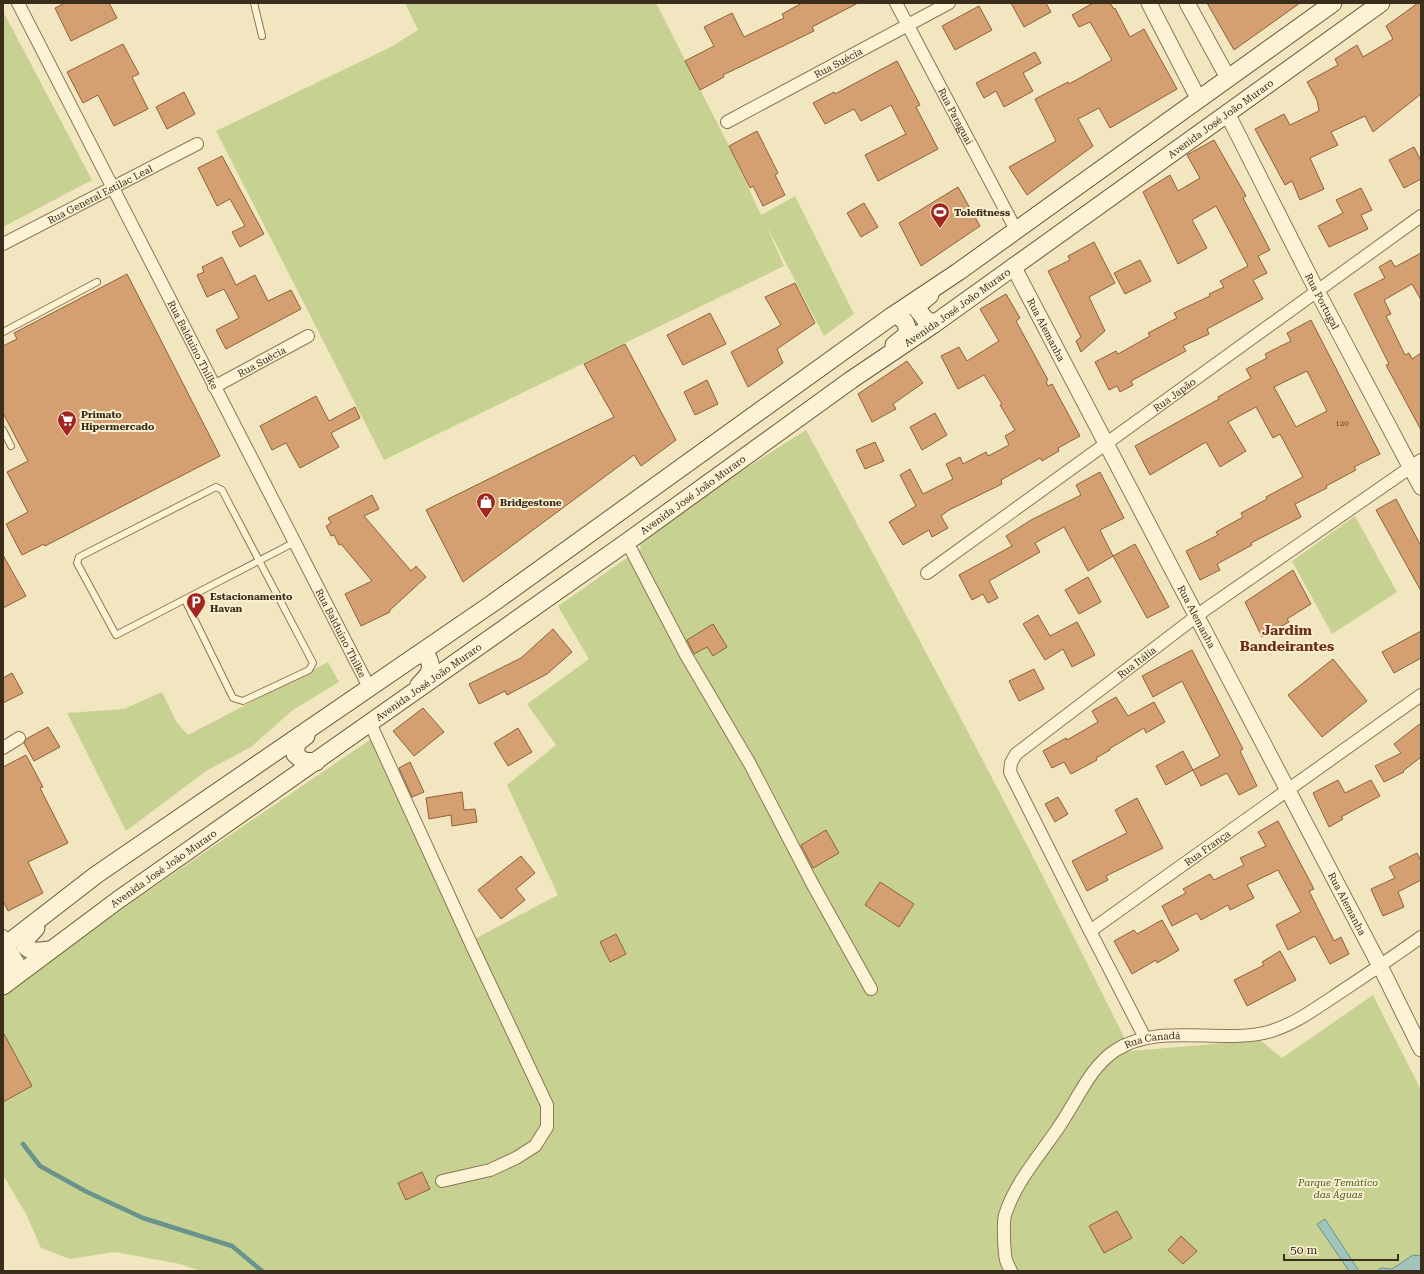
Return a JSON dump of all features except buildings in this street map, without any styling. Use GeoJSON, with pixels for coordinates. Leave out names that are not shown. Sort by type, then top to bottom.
{"type":"FeatureCollection","features":[{"type":"Feature","properties":{"kind":"main road","name":"Avenida José João Muraro"},"geometry":{"type":"LineString","coordinates":[[3,986],[49,950],[628,542],[851,380],[934,324],[1381,3]]}},
{"type":"Feature","properties":{"kind":"main road"},"geometry":{"type":"LineString","coordinates":[[3,978],[8,970],[4,946],[96,875],[493,604],[892,316],[958,272],[1198,98],[1327,7]]}},
{"type":"Feature","properties":{"kind":"main road"},"geometry":{"type":"LineString","coordinates":[[1250,97],[1332,27],[1327,14],[1327,7]]}},
{"type":"Feature","properties":{"kind":"main road"},"geometry":{"type":"LineString","coordinates":[[934,324],[920,314],[918,305],[958,272]]}},
{"type":"Feature","properties":{"kind":"main road"},"geometry":{"type":"LineString","coordinates":[[851,380],[905,336],[908,330],[905,322],[899,316],[892,316]]}},
{"type":"Feature","properties":{"kind":"main road"},"geometry":{"type":"LineString","coordinates":[[386,712],[430,674],[431,668],[427,656],[422,654],[416,656]]}},
{"type":"Feature","properties":{"kind":"main road"},"geometry":{"type":"LineString","coordinates":[[316,762],[303,761],[295,754],[297,743],[337,711]]}},
{"type":"Feature","properties":{"kind":"main road"},"geometry":{"type":"LineString","coordinates":[[49,950],[36,952],[29,950],[25,946],[25,940],[30,933],[68,905],[96,875]]}},
{"type":"Feature","properties":{"kind":"street","name":"Rua Balduino Thilke"},"geometry":{"type":"LineString","coordinates":[[18,3],[214,387],[370,687]]}},
{"type":"Feature","properties":{"kind":"street","name":"Rua Paraguai"},"geometry":{"type":"LineString","coordinates":[[896,3],[1016,230]]}},
{"type":"Feature","properties":{"kind":"street","name":"Rua Suécia"},"geometry":{"type":"LineString","coordinates":[[726,122],[949,3]]}},
{"type":"Feature","properties":{"kind":"street"},"geometry":{"type":"LineString","coordinates":[[1149,3],[1198,98]]}},
{"type":"Feature","properties":{"kind":"street"},"geometry":{"type":"LineString","coordinates":[[1188,3],[1228,78]]}},
{"type":"Feature","properties":{"kind":"street","name":"Rua Portugal"},"geometry":{"type":"LineString","coordinates":[[1227,113],[1317,291],[1416,464],[1421,488]]}},
{"type":"Feature","properties":{"kind":"street","name":"Rua General Estilac Leal"},"geometry":{"type":"LineString","coordinates":[[3,244],[112,186],[197,144]]}},
{"type":"Feature","properties":{"kind":"street","name":"Rua Japão"},"geometry":{"type":"LineString","coordinates":[[927,573],[1106,442],[1421,216]]}},
{"type":"Feature","properties":{"kind":"street","name":"Rua Alemanha"},"geometry":{"type":"LineString","coordinates":[[1013,266],[1380,966],[1421,1049]]}},
{"type":"Feature","properties":{"kind":"street","name":"Rua Suécia"},"geometry":{"type":"LineString","coordinates":[[214,387],[308,336]]}},
{"type":"Feature","properties":{"kind":"street","name":"Rua Itália"},"geometry":{"type":"LineString","coordinates":[[1090,931],[1010,772],[1011,763],[1016,754],[1196,617],[1416,464]]}},
{"type":"Feature","properties":{"kind":"street"},"geometry":{"type":"LineString","coordinates":[[628,542],[686,655],[750,764],[813,884],[871,989]]}},
{"type":"Feature","properties":{"kind":"street","name":"Rua França"},"geometry":{"type":"LineString","coordinates":[[1090,931],[1421,695]]}},
{"type":"Feature","properties":{"kind":"street"},"geometry":{"type":"LineString","coordinates":[[370,723],[476,955],[547,1105],[547,1127],[535,1146],[516,1158],[490,1170],[442,1181]]}},
{"type":"Feature","properties":{"kind":"street"},"geometry":{"type":"LineString","coordinates":[[3,748],[19,738]]}},
{"type":"Feature","properties":{"kind":"street"},"geometry":{"type":"LineString","coordinates":[[1090,931],[1145,1038]]}},
{"type":"Feature","properties":{"kind":"street","name":"Rua Canadá"},"geometry":{"type":"LineString","coordinates":[[1010,1271],[1006,1260],[1004,1216],[1019,1184],[1102,1061],[1115,1050],[1134,1040],[1145,1038],[1203,1035],[1240,1036],[1265,1032],[1296,1020],[1380,966],[1421,937]]}},
{"type":"Feature","properties":{"kind":"street"},"geometry":{"type":"LineString","coordinates":[[4,946],[23,971]]}},
{"type":"Feature","properties":{"kind":"lane"},"geometry":{"type":"LineString","coordinates":[[254,3],[262,36]]}},
{"type":"Feature","properties":{"kind":"lane"},"geometry":{"type":"LineString","coordinates":[[3,332],[97,282]]}},
{"type":"Feature","properties":{"kind":"lane"},"geometry":{"type":"LineString","coordinates":[[3,430],[11,446]]}},
{"type":"Feature","properties":{"kind":"lane"},"geometry":{"type":"LineString","coordinates":[[185,600],[236,700],[243,701],[309,670],[313,662],[258,561],[222,490],[216,487],[79,557],[77,559],[77,563],[116,635],[185,600],[258,561],[295,542]]}},
{"type":"Feature","properties":{"kind":"green space"},"geometry":{"type":"Polygon","coordinates":[[[405,3],[656,3],[729,146],[761,215],[795,196],[854,314],[824,336],[766,225],[784,266],[384,460],[216,131],[391,47],[418,30],[405,3]]]}},
{"type":"Feature","properties":{"kind":"green space"},"geometry":{"type":"Polygon","coordinates":[[[3,11],[92,180],[3,227],[3,11]]]}},
{"type":"Feature","properties":{"kind":"green space","name":"Parque Temático das Águas"},"geometry":{"type":"Polygon","coordinates":[[[806,430],[972,739],[1131,1051],[1260,1040],[1282,1058],[1373,995],[1421,1090],[1421,1271],[201,1271],[180,1264],[115,1252],[70,1259],[41,1248],[26,1214],[3,1175],[3,1077],[13,1055],[3,1030],[3,990],[118,905],[123,908],[371,739],[467,943],[558,895],[507,785],[556,745],[527,704],[589,659],[558,606],[641,548],[638,537],[806,430]]]}},
{"type":"Feature","properties":{"kind":"green space"},"geometry":{"type":"Polygon","coordinates":[[[1355,516],[1397,592],[1332,634],[1292,561],[1355,516]]]}},
{"type":"Feature","properties":{"kind":"green space"},"geometry":{"type":"Polygon","coordinates":[[[328,662],[339,682],[293,710],[251,747],[206,771],[126,831],[67,713],[124,709],[162,692],[177,723],[188,735],[328,662]]]}},
{"type":"Feature","properties":{"kind":"water"},"geometry":{"type":"Polygon","coordinates":[[[1325,1219],[1359,1271],[1349,1271],[1317,1224],[1325,1219]]]}},
{"type":"Feature","properties":{"kind":"water"},"geometry":{"type":"Polygon","coordinates":[[[1413,1255],[1421,1256],[1421,1271],[1377,1271],[1381,1268],[1392,1269],[1413,1255]]]}},
{"type":"Feature","properties":{"kind":"waterway"},"geometry":{"type":"LineString","coordinates":[[23,1144],[40,1166],[87,1192],[143,1218],[232,1246],[262,1271]]}},
{"type":"Feature","properties":{"kind":"place","name":"Tolefitness"},"geometry":{"type":"Point","coordinates":[940,229]}},
{"type":"Feature","properties":{"kind":"place","name":"Primato Hipermercado"},"geometry":{"type":"Point","coordinates":[67,437]}},
{"type":"Feature","properties":{"kind":"place","name":"Bridgestone"},"geometry":{"type":"Point","coordinates":[486,519]}},
{"type":"Feature","properties":{"kind":"place","name":"Estacionamento Havan"},"geometry":{"type":"Point","coordinates":[196,619]}},
{"type":"Feature","properties":{"kind":"district","name":"Jardim Bandeirantes"},"geometry":{"type":"Point","coordinates":[1287,638]}}]}
